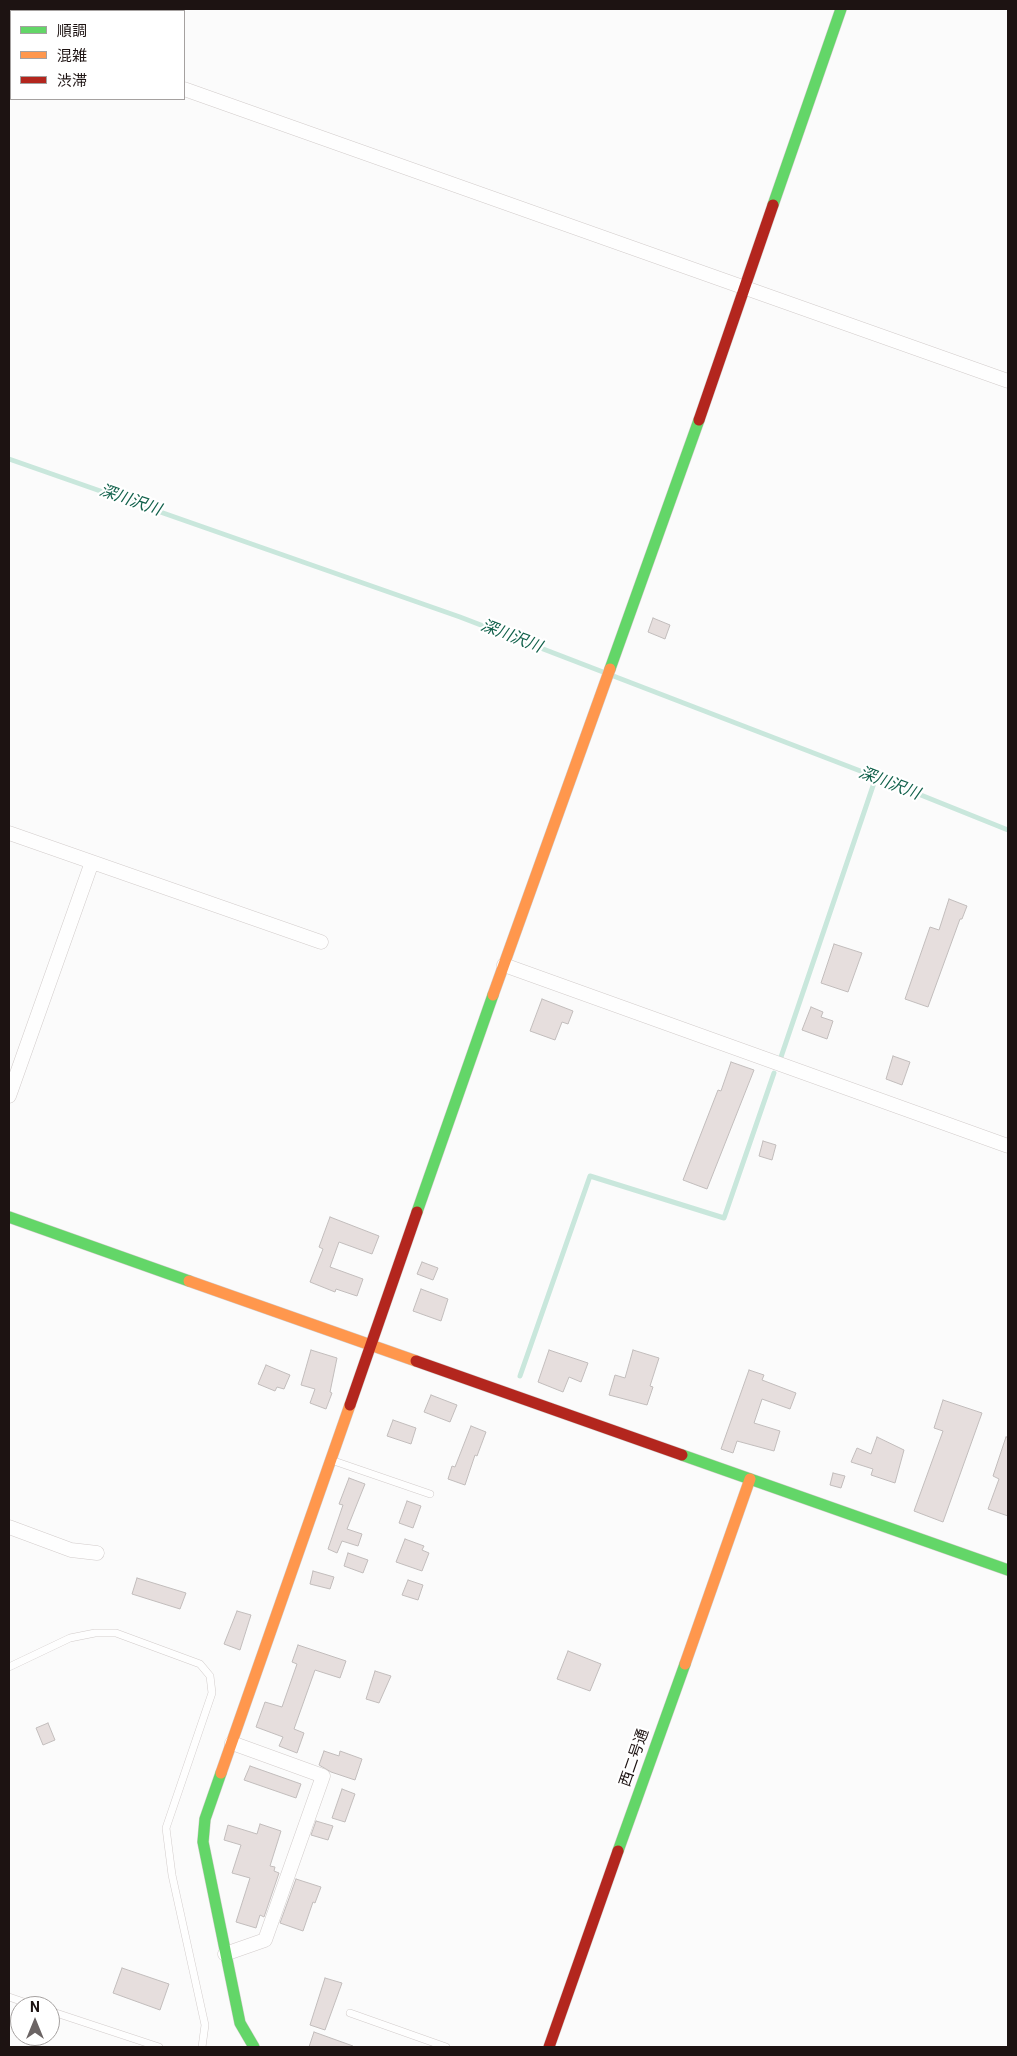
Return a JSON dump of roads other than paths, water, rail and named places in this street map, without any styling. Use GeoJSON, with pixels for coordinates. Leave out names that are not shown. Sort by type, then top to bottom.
{"type":"FeatureCollection","features":[{"type":"Feature","properties":{"kind":"street"},"geometry":{"type":"LineString","coordinates":[[254,2047],[240,2023],[203,1842],[205,1819],[504,965],[745,289],[841,9]]}},
{"type":"Feature","properties":{"kind":"street"},"geometry":{"type":"LineString","coordinates":[[185,89],[1008,381]]}},
{"type":"Feature","properties":{"kind":"street"},"geometry":{"type":"LineString","coordinates":[[9,834],[321,942]]}},
{"type":"Feature","properties":{"kind":"street"},"geometry":{"type":"LineString","coordinates":[[9,1096],[92,862]]}},
{"type":"Feature","properties":{"kind":"street"},"geometry":{"type":"LineString","coordinates":[[504,965],[1008,1146]]}},
{"type":"Feature","properties":{"kind":"street"},"geometry":{"type":"LineString","coordinates":[[9,1217],[1008,1570]]}},
{"type":"Feature","properties":{"kind":"street","name":"西二号通"},"geometry":{"type":"LineString","coordinates":[[549,2047],[750,1479]]}},
{"type":"Feature","properties":{"kind":"street"},"geometry":{"type":"LineString","coordinates":[[9,1526],[72,1550],[97,1553]]}},
{"type":"Feature","properties":{"kind":"street"},"geometry":{"type":"LineString","coordinates":[[226,1954],[265,1940],[322,1776],[232,1743]]}},
{"type":"Feature","properties":{"kind":"lane"},"geometry":{"type":"LineString","coordinates":[[330,1460],[430,1494]]}},
{"type":"Feature","properties":{"kind":"lane"},"geometry":{"type":"LineString","coordinates":[[9,1667],[70,1638],[96,1633],[116,1634],[200,1664],[210,1676],[212,1693],[166,1828],[172,1875],[205,2025],[202,2047]]}},
{"type":"Feature","properties":{"kind":"lane"},"geometry":{"type":"LineString","coordinates":[[60,2014],[159,2047]]}},
{"type":"Feature","properties":{"kind":"lane"},"geometry":{"type":"LineString","coordinates":[[350,2014],[446,2047]]}},
{"type":"Feature","properties":{"kind":"waterway","name":"深川沢川"},"geometry":{"type":"LineString","coordinates":[[9,459],[460,617],[876,777],[1008,830]]}},
{"type":"Feature","properties":{"kind":"waterway"},"geometry":{"type":"LineString","coordinates":[[781,1057],[876,777]]}},
{"type":"Feature","properties":{"kind":"waterway"},"geometry":{"type":"LineString","coordinates":[[520,1376],[590,1176],[724,1218],[774,1073]]}}]}
